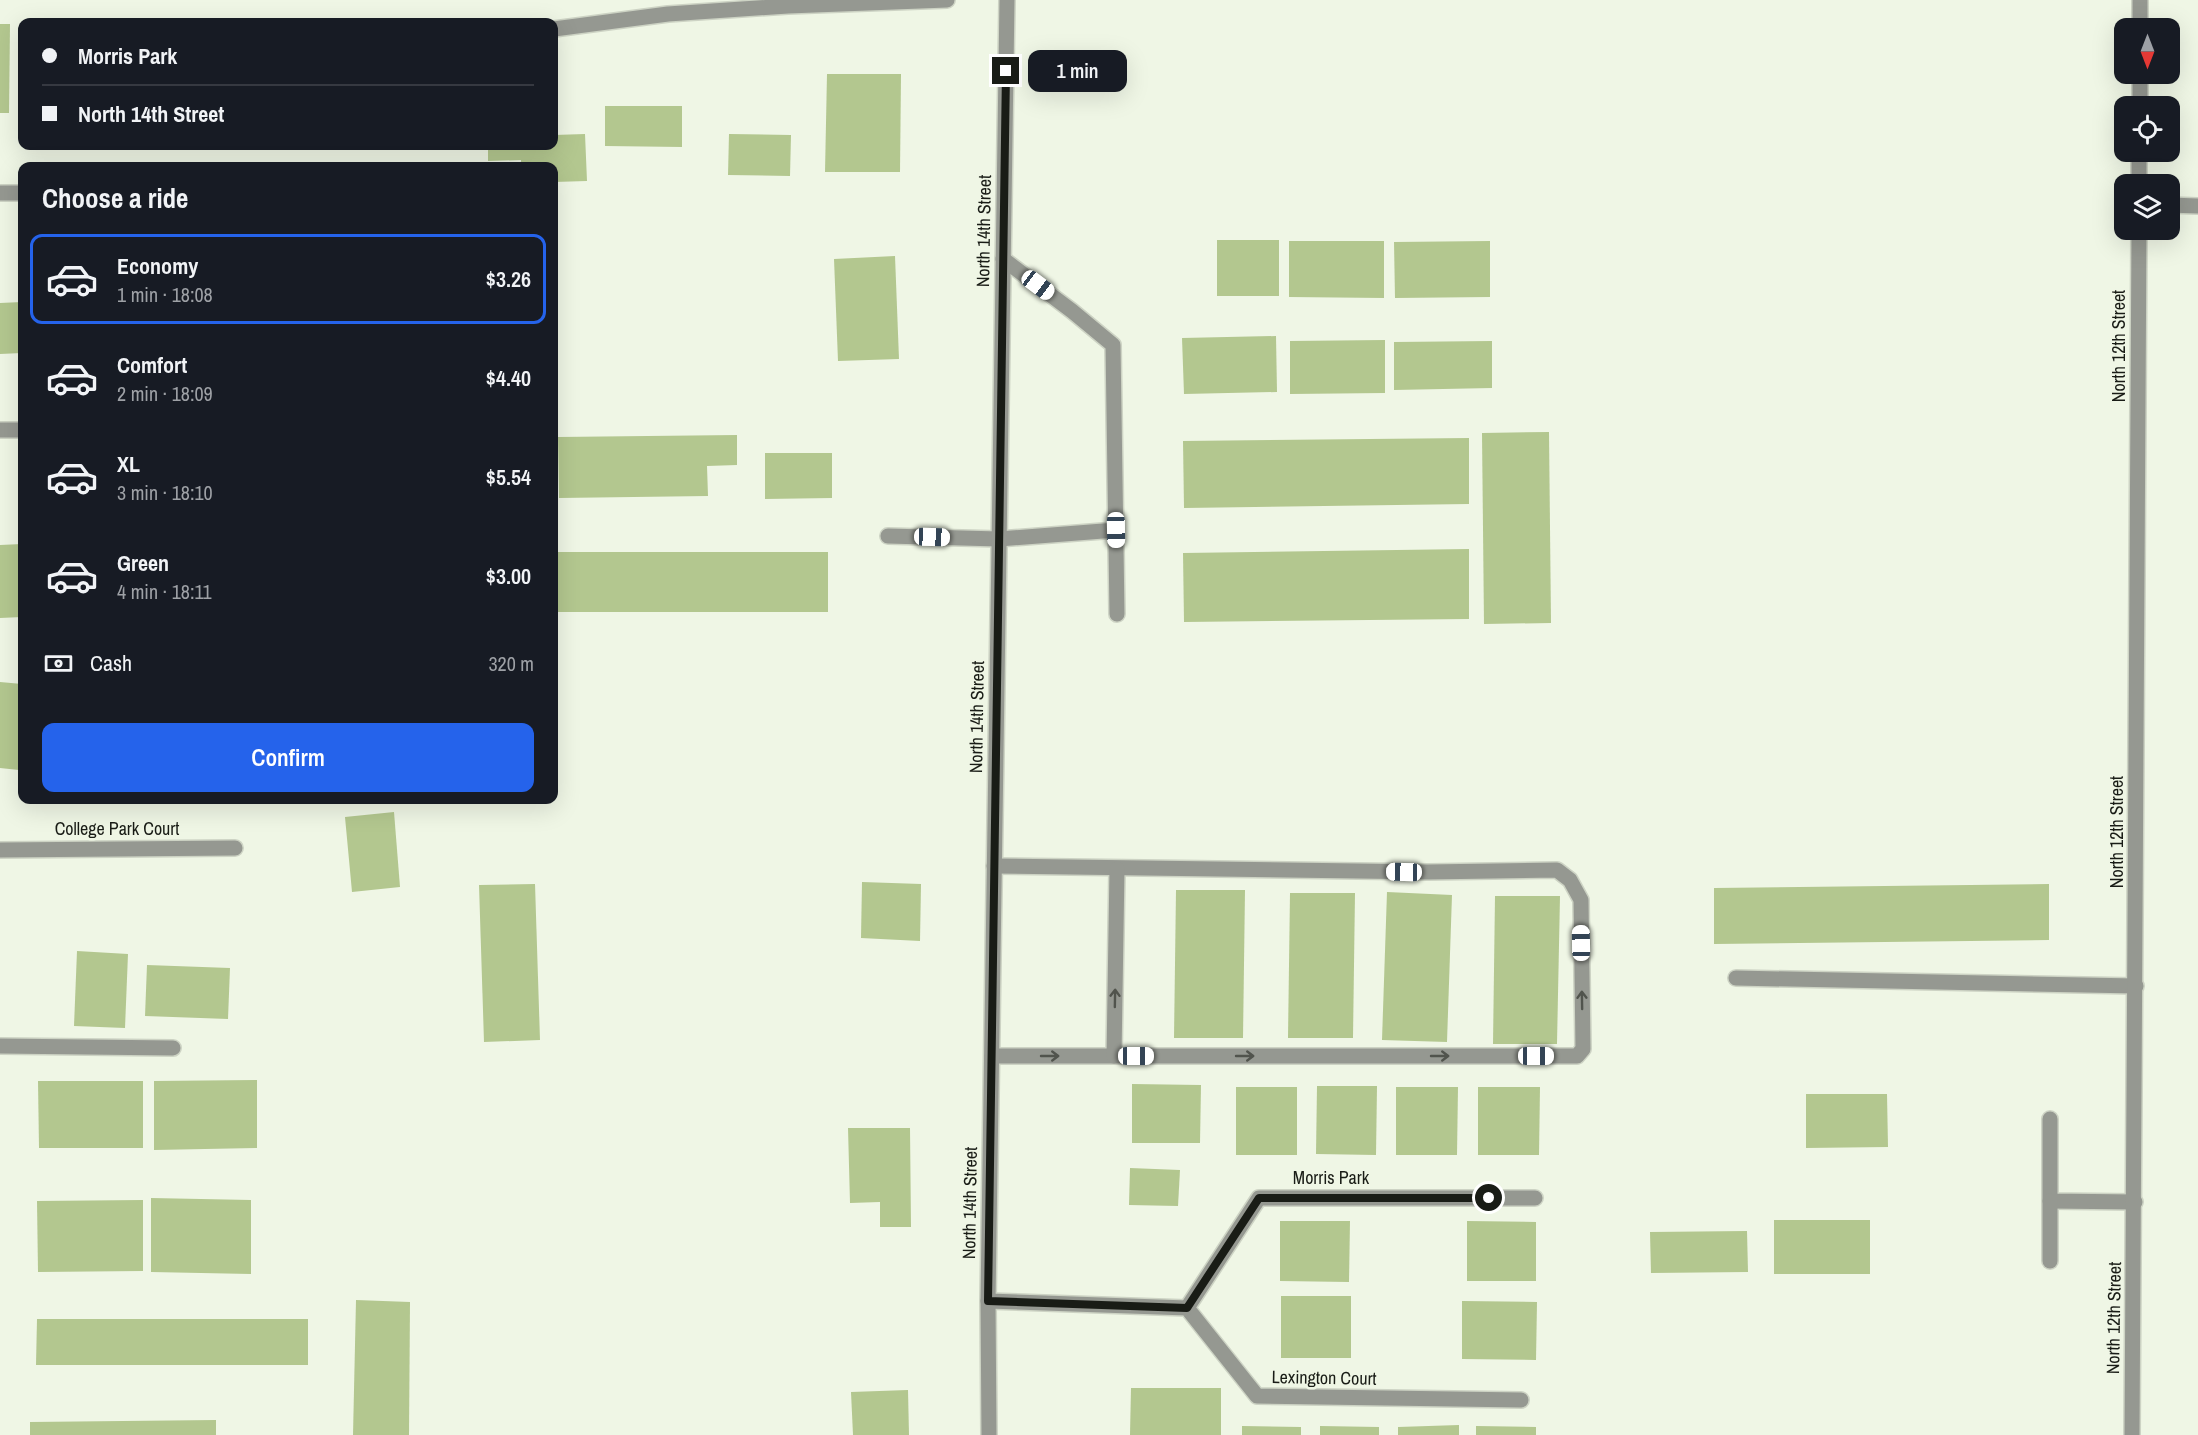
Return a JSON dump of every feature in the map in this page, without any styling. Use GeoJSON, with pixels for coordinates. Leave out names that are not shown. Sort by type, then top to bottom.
{"type":"FeatureCollection","features":[{"type":"Feature","properties":{"kind":"street"},"geometry":{"type":"LineString","coordinates":[[558,28],[668,14],[788,6],[947,0]]}},
{"type":"Feature","properties":{"kind":"street","name":"North 14th Street"},"geometry":{"type":"LineString","coordinates":[[989,1435],[988,1301],[1007,0]]}},
{"type":"Feature","properties":{"kind":"street"},"geometry":{"type":"LineString","coordinates":[[2140,0],[2140,18]]}},
{"type":"Feature","properties":{"kind":"street"},"geometry":{"type":"LineString","coordinates":[[0,193],[18,193]]}},
{"type":"Feature","properties":{"kind":"street"},"geometry":{"type":"LineString","coordinates":[[2180,205],[2198,206]]}},
{"type":"Feature","properties":{"kind":"street","name":"North 12th Street"},"geometry":{"type":"LineString","coordinates":[[2132,1435],[2139,240]]}},
{"type":"Feature","properties":{"kind":"street"},"geometry":{"type":"LineString","coordinates":[[1003,260],[1072,311],[1113,345],[1117,614]]}},
{"type":"Feature","properties":{"kind":"street"},"geometry":{"type":"LineString","coordinates":[[0,430],[18,430]]}},
{"type":"Feature","properties":{"kind":"street"},"geometry":{"type":"LineString","coordinates":[[888,536],[999,539],[1116,530]]}},
{"type":"Feature","properties":{"kind":"street","name":"College Park Court"},"geometry":{"type":"LineString","coordinates":[[0,850],[235,848]]}},
{"type":"Feature","properties":{"kind":"street"},"geometry":{"type":"LineString","coordinates":[[992,1056],[1577,1056],[1583,1049],[1581,900],[1570,880],[1557,870],[1428,872],[994,866]]}},
{"type":"Feature","properties":{"kind":"street"},"geometry":{"type":"LineString","coordinates":[[1114,1056],[1117,868]]}},
{"type":"Feature","properties":{"kind":"street"},"geometry":{"type":"LineString","coordinates":[[1736,978],[2136,986]]}},
{"type":"Feature","properties":{"kind":"street"},"geometry":{"type":"LineString","coordinates":[[0,1046],[173,1048]]}},
{"type":"Feature","properties":{"kind":"street"},"geometry":{"type":"LineString","coordinates":[[2050,1119],[2050,1261]]}},
{"type":"Feature","properties":{"kind":"street","name":"Morris Park"},"geometry":{"type":"LineString","coordinates":[[1187,1308],[1259,1198],[1535,1198]]}},
{"type":"Feature","properties":{"kind":"street"},"geometry":{"type":"LineString","coordinates":[[2050,1202],[2135,1202]]}},
{"type":"Feature","properties":{"kind":"street"},"geometry":{"type":"LineString","coordinates":[[988,1301],[1187,1308]]}},
{"type":"Feature","properties":{"kind":"street","name":"Lexington Court"},"geometry":{"type":"LineString","coordinates":[[1187,1308],[1257,1396],[1521,1400]]}},
{"type":"Feature","properties":{"kind":"building"},"geometry":{"type":"Polygon","coordinates":[[[0,24],[10,24],[9,113],[0,113],[0,24]]]}},
{"type":"Feature","properties":{"kind":"building"},"geometry":{"type":"Polygon","coordinates":[[[827,74],[901,74],[900,172],[825,172],[827,74]]]}},
{"type":"Feature","properties":{"kind":"building"},"geometry":{"type":"Polygon","coordinates":[[[605,106],[682,106],[682,147],[605,146],[605,106]]]}},
{"type":"Feature","properties":{"kind":"building"},"geometry":{"type":"Polygon","coordinates":[[[585,134],[587,181],[558,182],[558,162],[488,161],[488,150],[558,150],[558,135],[585,134]]]}},
{"type":"Feature","properties":{"kind":"building"},"geometry":{"type":"Polygon","coordinates":[[[729,134],[791,135],[790,176],[728,175],[729,134]]]}},
{"type":"Feature","properties":{"kind":"building"},"geometry":{"type":"Polygon","coordinates":[[[1217,240],[1279,240],[1279,296],[1217,296],[1217,240]]]}},
{"type":"Feature","properties":{"kind":"building"},"geometry":{"type":"Polygon","coordinates":[[[1289,241],[1384,241],[1384,298],[1289,297],[1289,241]]]}},
{"type":"Feature","properties":{"kind":"building"},"geometry":{"type":"Polygon","coordinates":[[[1490,241],[1490,297],[1395,298],[1394,242],[1490,241]]]}},
{"type":"Feature","properties":{"kind":"building"},"geometry":{"type":"Polygon","coordinates":[[[895,256],[899,359],[838,361],[834,259],[895,256]]]}},
{"type":"Feature","properties":{"kind":"building"},"geometry":{"type":"Polygon","coordinates":[[[18,302],[18,353],[0,354],[0,303],[18,302]]]}},
{"type":"Feature","properties":{"kind":"building"},"geometry":{"type":"Polygon","coordinates":[[[1276,336],[1277,392],[1184,394],[1182,338],[1276,336]]]}},
{"type":"Feature","properties":{"kind":"building"},"geometry":{"type":"Polygon","coordinates":[[[1385,340],[1385,393],[1290,394],[1290,341],[1385,340]]]}},
{"type":"Feature","properties":{"kind":"building"},"geometry":{"type":"Polygon","coordinates":[[[1492,341],[1492,388],[1394,390],[1394,342],[1492,341]]]}},
{"type":"Feature","properties":{"kind":"building"},"geometry":{"type":"Polygon","coordinates":[[[1549,432],[1551,623],[1484,624],[1482,433],[1549,432]]]}},
{"type":"Feature","properties":{"kind":"building"},"geometry":{"type":"Polygon","coordinates":[[[737,435],[737,465],[707,466],[708,496],[559,498],[558,437],[737,435]]]}},
{"type":"Feature","properties":{"kind":"building"},"geometry":{"type":"Polygon","coordinates":[[[1469,438],[1469,504],[1184,508],[1183,441],[1469,438]]]}},
{"type":"Feature","properties":{"kind":"building"},"geometry":{"type":"Polygon","coordinates":[[[765,453],[832,453],[832,498],[765,499],[765,453]]]}},
{"type":"Feature","properties":{"kind":"building"},"geometry":{"type":"Polygon","coordinates":[[[18,544],[18,617],[0,618],[0,545],[18,544]]]}},
{"type":"Feature","properties":{"kind":"building"},"geometry":{"type":"Polygon","coordinates":[[[1469,549],[1469,619],[1184,622],[1183,553],[1469,549]]]}},
{"type":"Feature","properties":{"kind":"building"},"geometry":{"type":"Polygon","coordinates":[[[558,552],[828,552],[828,612],[558,612],[558,552]]]}},
{"type":"Feature","properties":{"kind":"building"},"geometry":{"type":"Polygon","coordinates":[[[0,682],[18,684],[18,770],[0,768],[0,682]]]}},
{"type":"Feature","properties":{"kind":"building"},"geometry":{"type":"Polygon","coordinates":[[[394,812],[400,887],[352,892],[345,817],[394,812]]]}},
{"type":"Feature","properties":{"kind":"building"},"geometry":{"type":"Polygon","coordinates":[[[862,882],[921,884],[920,941],[861,938],[862,882]]]}},
{"type":"Feature","properties":{"kind":"building"},"geometry":{"type":"Polygon","coordinates":[[[535,884],[540,1040],[484,1042],[479,885],[535,884]]]}},
{"type":"Feature","properties":{"kind":"building"},"geometry":{"type":"Polygon","coordinates":[[[2049,884],[2049,940],[1714,944],[1714,888],[2049,884]]]}},
{"type":"Feature","properties":{"kind":"building"},"geometry":{"type":"Polygon","coordinates":[[[1176,890],[1245,890],[1243,1038],[1174,1038],[1176,890]]]}},
{"type":"Feature","properties":{"kind":"building"},"geometry":{"type":"Polygon","coordinates":[[[1387,892],[1452,895],[1447,1042],[1382,1040],[1387,892]]]}},
{"type":"Feature","properties":{"kind":"building"},"geometry":{"type":"Polygon","coordinates":[[[1290,893],[1355,893],[1353,1038],[1288,1038],[1290,893]]]}},
{"type":"Feature","properties":{"kind":"building"},"geometry":{"type":"Polygon","coordinates":[[[1495,896],[1560,896],[1557,1044],[1493,1044],[1495,896]]]}},
{"type":"Feature","properties":{"kind":"building"},"geometry":{"type":"Polygon","coordinates":[[[77,951],[128,954],[125,1028],[74,1026],[77,951]]]}},
{"type":"Feature","properties":{"kind":"building"},"geometry":{"type":"Polygon","coordinates":[[[147,965],[230,968],[228,1019],[145,1016],[147,965]]]}},
{"type":"Feature","properties":{"kind":"building"},"geometry":{"type":"Polygon","coordinates":[[[257,1080],[257,1148],[154,1150],[154,1081],[257,1080]]]}},
{"type":"Feature","properties":{"kind":"building"},"geometry":{"type":"Polygon","coordinates":[[[38,1081],[143,1081],[143,1148],[39,1148],[38,1081]]]}},
{"type":"Feature","properties":{"kind":"building"},"geometry":{"type":"Polygon","coordinates":[[[1132,1084],[1201,1085],[1200,1143],[1132,1143],[1132,1084]]]}},
{"type":"Feature","properties":{"kind":"building"},"geometry":{"type":"Polygon","coordinates":[[[1317,1086],[1377,1086],[1376,1155],[1316,1154],[1317,1086]]]}},
{"type":"Feature","properties":{"kind":"building"},"geometry":{"type":"Polygon","coordinates":[[[1236,1087],[1297,1087],[1297,1155],[1236,1155],[1236,1087]]]}},
{"type":"Feature","properties":{"kind":"building"},"geometry":{"type":"Polygon","coordinates":[[[1396,1087],[1458,1087],[1457,1155],[1396,1155],[1396,1087]]]}},
{"type":"Feature","properties":{"kind":"building"},"geometry":{"type":"Polygon","coordinates":[[[1478,1087],[1540,1087],[1539,1155],[1478,1155],[1478,1087]]]}},
{"type":"Feature","properties":{"kind":"building"},"geometry":{"type":"Polygon","coordinates":[[[1806,1094],[1887,1094],[1888,1147],[1806,1148],[1806,1094]]]}},
{"type":"Feature","properties":{"kind":"building"},"geometry":{"type":"Polygon","coordinates":[[[848,1128],[910,1128],[911,1227],[880,1227],[880,1202],[850,1203],[848,1128]]]}},
{"type":"Feature","properties":{"kind":"building"},"geometry":{"type":"Polygon","coordinates":[[[1130,1168],[1180,1170],[1178,1206],[1129,1205],[1130,1168]]]}},
{"type":"Feature","properties":{"kind":"building"},"geometry":{"type":"Polygon","coordinates":[[[151,1198],[251,1200],[251,1274],[151,1272],[151,1198]]]}},
{"type":"Feature","properties":{"kind":"building"},"geometry":{"type":"Polygon","coordinates":[[[143,1200],[143,1271],[38,1272],[37,1201],[143,1200]]]}},
{"type":"Feature","properties":{"kind":"building"},"geometry":{"type":"Polygon","coordinates":[[[1774,1220],[1870,1220],[1870,1274],[1774,1274],[1774,1220]]]}},
{"type":"Feature","properties":{"kind":"building"},"geometry":{"type":"Polygon","coordinates":[[[1280,1221],[1350,1221],[1349,1282],[1280,1281],[1280,1221]]]}},
{"type":"Feature","properties":{"kind":"building"},"geometry":{"type":"Polygon","coordinates":[[[1467,1221],[1536,1222],[1536,1281],[1467,1281],[1467,1221]]]}},
{"type":"Feature","properties":{"kind":"building"},"geometry":{"type":"Polygon","coordinates":[[[1747,1231],[1748,1272],[1651,1273],[1650,1232],[1747,1231]]]}},
{"type":"Feature","properties":{"kind":"building"},"geometry":{"type":"Polygon","coordinates":[[[1281,1296],[1351,1296],[1351,1358],[1281,1358],[1281,1296]]]}},
{"type":"Feature","properties":{"kind":"building"},"geometry":{"type":"Polygon","coordinates":[[[356,1300],[410,1302],[409,1435],[353,1435],[356,1300]]]}},
{"type":"Feature","properties":{"kind":"building"},"geometry":{"type":"Polygon","coordinates":[[[1462,1301],[1537,1302],[1536,1360],[1462,1359],[1462,1301]]]}},
{"type":"Feature","properties":{"kind":"building"},"geometry":{"type":"Polygon","coordinates":[[[37,1319],[308,1319],[308,1365],[36,1365],[37,1319]]]}},
{"type":"Feature","properties":{"kind":"building"},"geometry":{"type":"Polygon","coordinates":[[[1131,1388],[1221,1388],[1221,1435],[1130,1435],[1131,1388]]]}},
{"type":"Feature","properties":{"kind":"building"},"geometry":{"type":"Polygon","coordinates":[[[908,1390],[909,1435],[853,1435],[851,1392],[908,1390]]]}},
{"type":"Feature","properties":{"kind":"building"},"geometry":{"type":"Polygon","coordinates":[[[216,1420],[216,1435],[30,1435],[30,1422],[216,1420]]]}},
{"type":"Feature","properties":{"kind":"building"},"geometry":{"type":"Polygon","coordinates":[[[1459,1425],[1459,1435],[1398,1435],[1398,1427],[1459,1425]]]}},
{"type":"Feature","properties":{"kind":"building"},"geometry":{"type":"Polygon","coordinates":[[[1242,1426],[1301,1427],[1301,1435],[1242,1435],[1242,1426]]]}},
{"type":"Feature","properties":{"kind":"building"},"geometry":{"type":"Polygon","coordinates":[[[1320,1426],[1379,1427],[1379,1435],[1320,1435],[1320,1426]]]}},
{"type":"Feature","properties":{"kind":"building"},"geometry":{"type":"Polygon","coordinates":[[[1476,1426],[1536,1427],[1536,1435],[1476,1435],[1476,1426]]]}},
{"type":"Feature","properties":{"kind":"route"},"geometry":{"type":"LineString","coordinates":[[1006,71],[988,1301],[1187,1308],[1259,1198],[1489,1198]]}}]}
